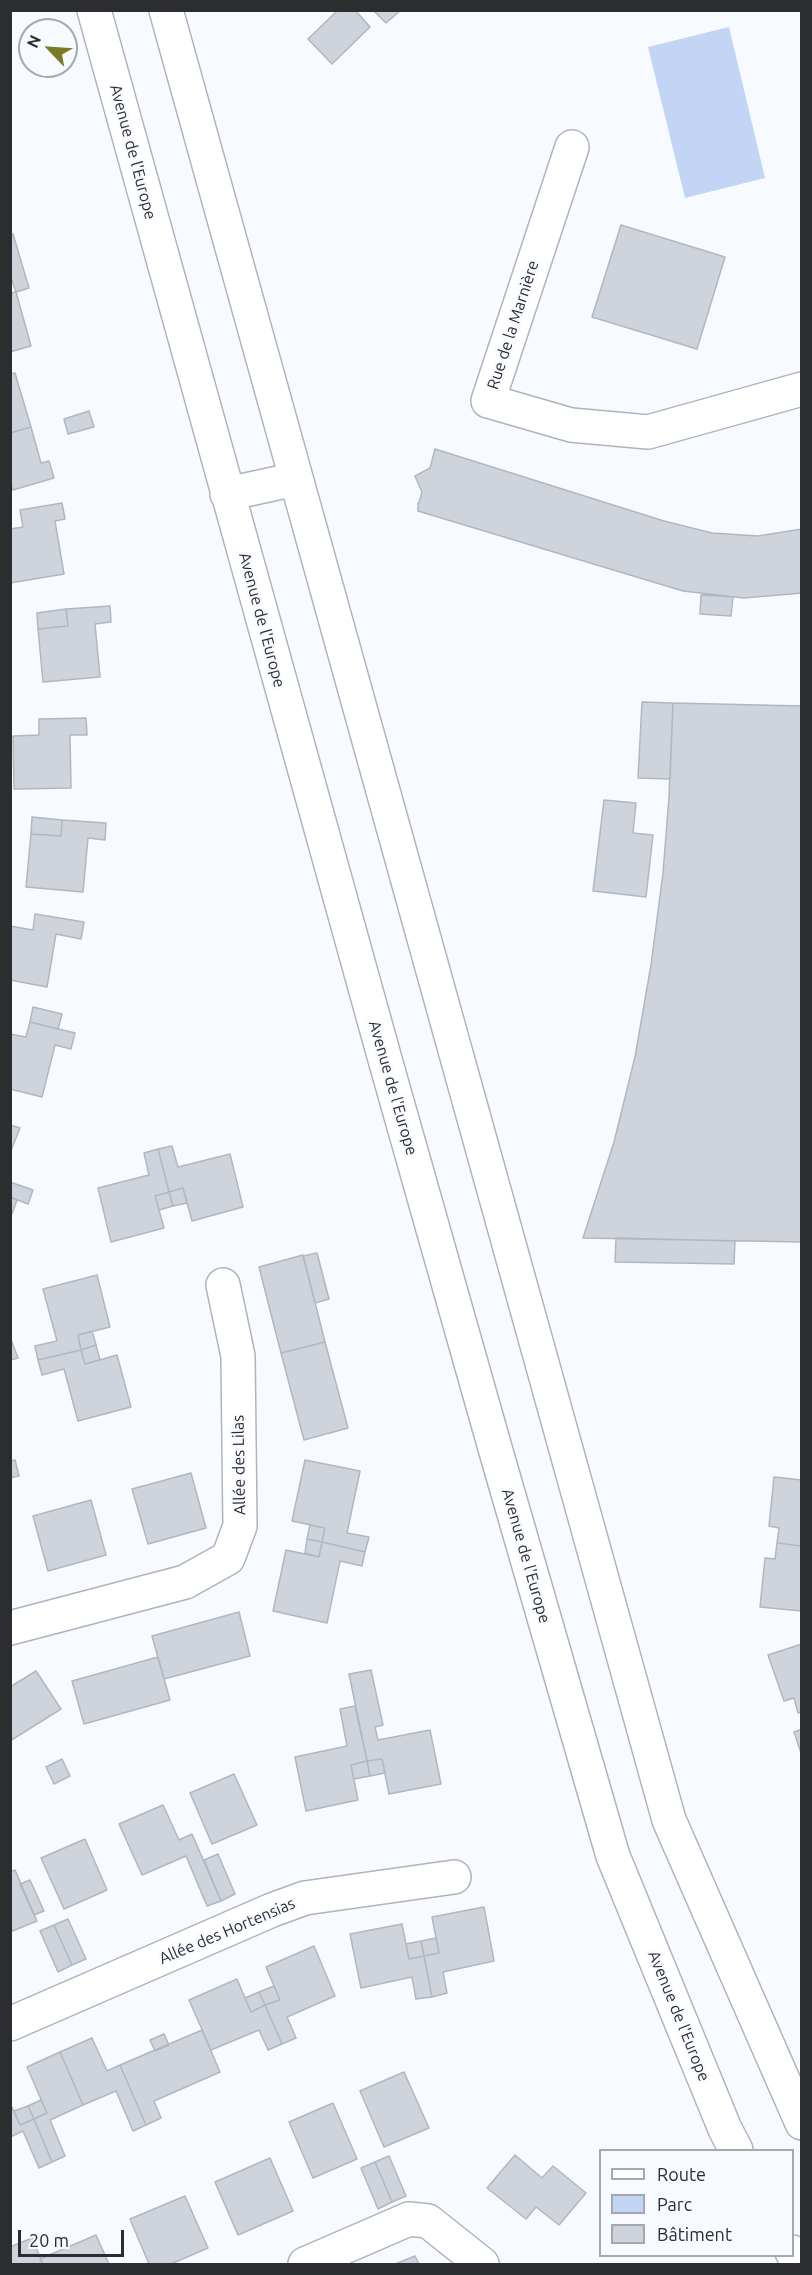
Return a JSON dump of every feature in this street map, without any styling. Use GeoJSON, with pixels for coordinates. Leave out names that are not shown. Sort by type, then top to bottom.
{"type":"FeatureCollection","features":[{"type":"Feature","properties":{"kind":"main road","name":"Avenue de l'Europe"},"geometry":{"type":"LineString","coordinates":[[94,10],[493,1443],[613,1856],[735,2149]]}},
{"type":"Feature","properties":{"kind":"main road"},"geometry":{"type":"LineString","coordinates":[[166,10],[669,1820],[801,2123]]}},
{"type":"Feature","properties":{"kind":"main road","name":"Rue de la Marnière"},"geometry":{"type":"LineString","coordinates":[[572,147],[488,401],[571,425],[648,432],[801,389]]}},
{"type":"Feature","properties":{"kind":"main road"},"geometry":{"type":"LineString","coordinates":[[227,494],[296,479]]}},
{"type":"Feature","properties":{"kind":"main road","name":"Allée des Lilas"},"geometry":{"type":"LineString","coordinates":[[10,1628],[185,1582],[228,1558],[240,1526],[238,1356],[223,1285]]}},
{"type":"Feature","properties":{"kind":"main road","name":"Allée des Hortensias"},"geometry":{"type":"LineString","coordinates":[[10,2024],[272,1910],[306,1898],[454,1877]]}},
{"type":"Feature","properties":{"kind":"main road"},"geometry":{"type":"LineString","coordinates":[[305,2265],[409,2219],[428,2221],[482,2265]]}},
{"type":"Feature","properties":{"kind":"green space"},"geometry":{"type":"Polygon","coordinates":[[[729,27],[765,178],[685,198],[648,47],[729,27]]]}},
{"type":"Feature","properties":{"kind":"building"},"geometry":{"type":"Polygon","coordinates":[[[338,10],[355,10],[370,27],[332,64],[308,39],[338,10]]]}},
{"type":"Feature","properties":{"kind":"building"},"geometry":{"type":"Polygon","coordinates":[[[373,10],[400,10],[400,11],[386,23],[373,10]]]}},
{"type":"Feature","properties":{"kind":"building"},"geometry":{"type":"Polygon","coordinates":[[[621,225],[725,257],[697,349],[592,317],[621,225]]]}},
{"type":"Feature","properties":{"kind":"building"},"geometry":{"type":"Polygon","coordinates":[[[13,234],[29,288],[16,292],[10,275],[10,235],[13,234]]]}},
{"type":"Feature","properties":{"kind":"building"},"geometry":{"type":"Polygon","coordinates":[[[16,292],[31,346],[10,352],[10,293],[16,292]]]}},
{"type":"Feature","properties":{"kind":"building"},"geometry":{"type":"Polygon","coordinates":[[[15,373],[31,427],[10,433],[10,374],[15,373]]]}},
{"type":"Feature","properties":{"kind":"building"},"geometry":{"type":"Polygon","coordinates":[[[89,411],[94,427],[68,434],[64,419],[89,411]]]}},
{"type":"Feature","properties":{"kind":"building"},"geometry":{"type":"Polygon","coordinates":[[[31,427],[41,463],[49,461],[54,478],[13,490],[10,483],[10,433],[31,427]]]}},
{"type":"Feature","properties":{"kind":"building"},"geometry":{"type":"Polygon","coordinates":[[[435,449],[664,521],[712,533],[758,536],[802,529],[802,593],[744,598],[683,591],[418,511],[422,492],[415,476],[430,468],[435,449]]]}},
{"type":"Feature","properties":{"kind":"building"},"geometry":{"type":"Polygon","coordinates":[[[62,503],[65,519],[55,521],[64,574],[10,583],[10,529],[23,527],[20,510],[62,503]]]}},
{"type":"Feature","properties":{"kind":"building"},"geometry":{"type":"Polygon","coordinates":[[[701,595],[733,597],[731,616],[700,614],[701,595]]]}},
{"type":"Feature","properties":{"kind":"building"},"geometry":{"type":"Polygon","coordinates":[[[110,606],[111,622],[95,624],[100,677],[43,682],[38,629],[68,626],[66,609],[110,606]]]}},
{"type":"Feature","properties":{"kind":"building"},"geometry":{"type":"Polygon","coordinates":[[[66,609],[68,626],[38,629],[37,613],[66,609]]]}},
{"type":"Feature","properties":{"kind":"building"},"geometry":{"type":"Polygon","coordinates":[[[642,702],[673,703],[670,779],[638,778],[642,702]]]}},
{"type":"Feature","properties":{"kind":"building"},"geometry":{"type":"Polygon","coordinates":[[[673,703],[802,706],[802,1242],[583,1238],[614,1142],[635,1057],[651,965],[663,873],[673,703]]]}},
{"type":"Feature","properties":{"kind":"building"},"geometry":{"type":"Polygon","coordinates":[[[86,718],[87,735],[70,735],[71,788],[14,789],[13,736],[39,735],[39,719],[86,718]]]}},
{"type":"Feature","properties":{"kind":"building"},"geometry":{"type":"Polygon","coordinates":[[[604,800],[636,803],[633,833],[653,835],[646,897],[593,891],[604,800]]]}},
{"type":"Feature","properties":{"kind":"building"},"geometry":{"type":"Polygon","coordinates":[[[32,817],[62,820],[61,836],[31,834],[32,817]]]}},
{"type":"Feature","properties":{"kind":"building"},"geometry":{"type":"Polygon","coordinates":[[[62,820],[106,823],[105,840],[88,838],[83,892],[26,887],[31,834],[61,836],[62,820]]]}},
{"type":"Feature","properties":{"kind":"building"},"geometry":{"type":"Polygon","coordinates":[[[35,914],[84,922],[81,939],[56,934],[47,987],[10,980],[10,926],[33,930],[35,914]]]}},
{"type":"Feature","properties":{"kind":"building"},"geometry":{"type":"Polygon","coordinates":[[[33,1007],[62,1014],[58,1029],[30,1022],[33,1007]]]}},
{"type":"Feature","properties":{"kind":"building"},"geometry":{"type":"Polygon","coordinates":[[[30,1022],[75,1033],[71,1049],[55,1045],[42,1097],[10,1089],[10,1034],[26,1037],[30,1022]]]}},
{"type":"Feature","properties":{"kind":"building"},"geometry":{"type":"Polygon","coordinates":[[[10,1125],[20,1128],[10,1153],[10,1125]]]}},
{"type":"Feature","properties":{"kind":"building"},"geometry":{"type":"Polygon","coordinates":[[[172,1146],[178,1167],[230,1154],[243,1207],[192,1221],[183,1188],[169,1192],[158,1149],[172,1146]]]}},
{"type":"Feature","properties":{"kind":"building"},"geometry":{"type":"Polygon","coordinates":[[[158,1149],[169,1192],[155,1196],[164,1228],[111,1242],[98,1188],[149,1175],[144,1153],[158,1149]]]}},
{"type":"Feature","properties":{"kind":"building"},"geometry":{"type":"Polygon","coordinates":[[[10,1182],[33,1190],[28,1204],[10,1197],[10,1182]]]}},
{"type":"Feature","properties":{"kind":"building"},"geometry":{"type":"Polygon","coordinates":[[[183,1188],[187,1203],[173,1206],[169,1192],[183,1188]]]}},
{"type":"Feature","properties":{"kind":"building"},"geometry":{"type":"Polygon","coordinates":[[[169,1192],[173,1206],[159,1210],[155,1196],[169,1192]]]}},
{"type":"Feature","properties":{"kind":"building"},"geometry":{"type":"Polygon","coordinates":[[[10,1197],[17,1200],[12,1214],[10,1213],[10,1197]]]}},
{"type":"Feature","properties":{"kind":"building"},"geometry":{"type":"Polygon","coordinates":[[[616,1238],[735,1241],[734,1264],[615,1262],[616,1238]]]}},
{"type":"Feature","properties":{"kind":"building"},"geometry":{"type":"Polygon","coordinates":[[[317,1253],[329,1299],[315,1303],[303,1256],[317,1253]]]}},
{"type":"Feature","properties":{"kind":"building"},"geometry":{"type":"Polygon","coordinates":[[[303,1255],[325,1342],[281,1353],[259,1267],[303,1255]]]}},
{"type":"Feature","properties":{"kind":"building"},"geometry":{"type":"Polygon","coordinates":[[[97,1275],[110,1327],[78,1335],[81,1350],[38,1360],[35,1346],[57,1341],[43,1289],[97,1275]]]}},
{"type":"Feature","properties":{"kind":"building"},"geometry":{"type":"Polygon","coordinates":[[[92,1331],[96,1345],[81,1350],[78,1335],[92,1331]]]}},
{"type":"Feature","properties":{"kind":"building"},"geometry":{"type":"Polygon","coordinates":[[[12,1342],[18,1358],[10,1360],[10,1343],[12,1342]]]}},
{"type":"Feature","properties":{"kind":"building"},"geometry":{"type":"Polygon","coordinates":[[[325,1342],[348,1428],[304,1440],[281,1353],[325,1342]]]}},
{"type":"Feature","properties":{"kind":"building"},"geometry":{"type":"Polygon","coordinates":[[[96,1345],[100,1360],[85,1364],[81,1350],[96,1345]]]}},
{"type":"Feature","properties":{"kind":"building"},"geometry":{"type":"Polygon","coordinates":[[[81,1350],[85,1364],[117,1355],[131,1407],[78,1421],[64,1369],[42,1375],[38,1360],[81,1350]]]}},
{"type":"Feature","properties":{"kind":"building"},"geometry":{"type":"Polygon","coordinates":[[[15,1460],[19,1476],[10,1478],[10,1461],[15,1460]]]}},
{"type":"Feature","properties":{"kind":"building"},"geometry":{"type":"Polygon","coordinates":[[[305,1460],[360,1471],[347,1533],[369,1537],[365,1552],[322,1542],[325,1528],[292,1521],[305,1460]]]}},
{"type":"Feature","properties":{"kind":"building"},"geometry":{"type":"Polygon","coordinates":[[[191,1473],[206,1528],[148,1544],[132,1489],[191,1473]]]}},
{"type":"Feature","properties":{"kind":"building"},"geometry":{"type":"Polygon","coordinates":[[[774,1477],[802,1480],[802,1546],[777,1543],[779,1528],[769,1526],[774,1477]]]}},
{"type":"Feature","properties":{"kind":"building"},"geometry":{"type":"Polygon","coordinates":[[[91,1500],[106,1555],[48,1571],[33,1516],[91,1500]]]}},
{"type":"Feature","properties":{"kind":"building"},"geometry":{"type":"Polygon","coordinates":[[[310,1525],[325,1528],[322,1542],[307,1539],[310,1525]]]}},
{"type":"Feature","properties":{"kind":"building"},"geometry":{"type":"Polygon","coordinates":[[[307,1539],[322,1542],[319,1557],[305,1553],[307,1539]]]}},
{"type":"Feature","properties":{"kind":"building"},"geometry":{"type":"Polygon","coordinates":[[[322,1542],[365,1552],[362,1566],[340,1561],[327,1623],[273,1611],[286,1550],[319,1557],[322,1542]]]}},
{"type":"Feature","properties":{"kind":"building"},"geometry":{"type":"Polygon","coordinates":[[[777,1543],[802,1546],[802,1611],[760,1607],[765,1558],[775,1559],[777,1543]]]}},
{"type":"Feature","properties":{"kind":"building"},"geometry":{"type":"Polygon","coordinates":[[[239,1612],[250,1656],[164,1679],[152,1636],[239,1612]]]}},
{"type":"Feature","properties":{"kind":"building"},"geometry":{"type":"Polygon","coordinates":[[[802,1644],[802,1712],[798,1713],[794,1698],[784,1701],[768,1655],[802,1644]]]}},
{"type":"Feature","properties":{"kind":"building"},"geometry":{"type":"Polygon","coordinates":[[[158,1657],[170,1700],[84,1724],[72,1681],[158,1657]]]}},
{"type":"Feature","properties":{"kind":"building"},"geometry":{"type":"Polygon","coordinates":[[[371,1670],[383,1725],[375,1727],[378,1740],[430,1730],[441,1784],[389,1794],[382,1759],[367,1761],[349,1674],[371,1670]]]}},
{"type":"Feature","properties":{"kind":"building"},"geometry":{"type":"Polygon","coordinates":[[[36,1671],[61,1709],[10,1741],[10,1687],[36,1671]]]}},
{"type":"Feature","properties":{"kind":"building"},"geometry":{"type":"Polygon","coordinates":[[[355,1706],[367,1761],[351,1765],[358,1800],[306,1811],[295,1757],[347,1746],[340,1709],[355,1706]]]}},
{"type":"Feature","properties":{"kind":"building"},"geometry":{"type":"Polygon","coordinates":[[[802,1729],[802,1756],[794,1732],[802,1729]]]}},
{"type":"Feature","properties":{"kind":"building"},"geometry":{"type":"Polygon","coordinates":[[[62,1759],[70,1776],[54,1784],[46,1767],[62,1759]]]}},
{"type":"Feature","properties":{"kind":"building"},"geometry":{"type":"Polygon","coordinates":[[[382,1759],[385,1773],[370,1776],[367,1761],[382,1759]]]}},
{"type":"Feature","properties":{"kind":"building"},"geometry":{"type":"Polygon","coordinates":[[[367,1761],[370,1776],[354,1779],[351,1765],[367,1761]]]}},
{"type":"Feature","properties":{"kind":"building"},"geometry":{"type":"Polygon","coordinates":[[[234,1774],[257,1825],[212,1844],[190,1793],[234,1774]]]}},
{"type":"Feature","properties":{"kind":"building"},"geometry":{"type":"Polygon","coordinates":[[[163,1805],[179,1840],[192,1834],[221,1901],[207,1906],[186,1856],[142,1875],[119,1824],[163,1805]]]}},
{"type":"Feature","properties":{"kind":"building"},"geometry":{"type":"Polygon","coordinates":[[[85,1839],[107,1890],[64,1909],[41,1858],[85,1839]]]}},
{"type":"Feature","properties":{"kind":"building"},"geometry":{"type":"Polygon","coordinates":[[[218,1854],[235,1894],[221,1901],[204,1860],[218,1854]]]}},
{"type":"Feature","properties":{"kind":"building"},"geometry":{"type":"Polygon","coordinates":[[[15,1870],[37,1921],[10,1932],[10,1872],[15,1870]]]}},
{"type":"Feature","properties":{"kind":"building"},"geometry":{"type":"Polygon","coordinates":[[[30,1880],[44,1911],[34,1915],[20,1884],[30,1880]]]}},
{"type":"Feature","properties":{"kind":"building"},"geometry":{"type":"Polygon","coordinates":[[[484,1907],[494,1961],[443,1972],[447,1993],[432,1997],[424,1956],[439,1953],[432,1917],[484,1907]]]}},
{"type":"Feature","properties":{"kind":"building"},"geometry":{"type":"Polygon","coordinates":[[[68,1919],[86,1959],[72,1965],[54,1925],[68,1919]]]}},
{"type":"Feature","properties":{"kind":"building"},"geometry":{"type":"Polygon","coordinates":[[[402,1924],[409,1959],[424,1956],[432,1997],[416,1999],[412,1977],[361,1988],[350,1934],[402,1924]]]}},
{"type":"Feature","properties":{"kind":"building"},"geometry":{"type":"Polygon","coordinates":[[[54,1925],[72,1965],[58,1972],[40,1931],[54,1925]]]}},
{"type":"Feature","properties":{"kind":"building"},"geometry":{"type":"Polygon","coordinates":[[[436,1938],[439,1953],[424,1956],[421,1941],[436,1938]]]}},
{"type":"Feature","properties":{"kind":"building"},"geometry":{"type":"Polygon","coordinates":[[[421,1941],[424,1956],[409,1959],[406,1944],[421,1941]]]}},
{"type":"Feature","properties":{"kind":"building"},"geometry":{"type":"Polygon","coordinates":[[[314,1946],[335,1996],[287,2017],[296,2038],[282,2044],[265,2005],[280,2000],[266,1967],[314,1946]]]}},
{"type":"Feature","properties":{"kind":"building"},"geometry":{"type":"Polygon","coordinates":[[[237,1979],[251,2012],[265,2005],[282,2044],[268,2050],[259,2030],[211,2050],[189,2000],[237,1979]]]}},
{"type":"Feature","properties":{"kind":"building"},"geometry":{"type":"Polygon","coordinates":[[[274,1986],[280,2000],[265,2005],[259,1992],[274,1986]]]}},
{"type":"Feature","properties":{"kind":"building"},"geometry":{"type":"Polygon","coordinates":[[[259,1992],[265,2005],[251,2012],[245,1998],[259,1992]]]}},
{"type":"Feature","properties":{"kind":"building"},"geometry":{"type":"Polygon","coordinates":[[[202,2030],[220,2072],[154,2101],[161,2118],[146,2125],[120,2065],[202,2030]]]}},
{"type":"Feature","properties":{"kind":"building"},"geometry":{"type":"Polygon","coordinates":[[[164,2034],[169,2045],[155,2051],[150,2040],[164,2034]]]}},
{"type":"Feature","properties":{"kind":"building"},"geometry":{"type":"Polygon","coordinates":[[[92,2038],[107,2071],[120,2065],[146,2125],[133,2131],[116,2091],[83,2105],[60,2052],[92,2038]]]}},
{"type":"Feature","properties":{"kind":"building"},"geometry":{"type":"Polygon","coordinates":[[[60,2052],[83,2105],[50,2120],[65,2156],[52,2162],[34,2119],[47,2113],[27,2067],[60,2052]]]}},
{"type":"Feature","properties":{"kind":"building"},"geometry":{"type":"Polygon","coordinates":[[[404,2072],[429,2128],[384,2147],[360,2091],[404,2072]]]}},
{"type":"Feature","properties":{"kind":"building"},"geometry":{"type":"Polygon","coordinates":[[[41,2100],[47,2113],[34,2119],[28,2106],[41,2100]]]}},
{"type":"Feature","properties":{"kind":"building"},"geometry":{"type":"Polygon","coordinates":[[[10,2103],[20,2125],[34,2119],[52,2162],[39,2168],[23,2131],[10,2137],[10,2103]]]}},
{"type":"Feature","properties":{"kind":"building"},"geometry":{"type":"Polygon","coordinates":[[[333,2103],[357,2159],[313,2178],[289,2122],[333,2103]]]}},
{"type":"Feature","properties":{"kind":"building"},"geometry":{"type":"Polygon","coordinates":[[[28,2106],[34,2119],[20,2125],[14,2111],[28,2106]]]}},
{"type":"Feature","properties":{"kind":"building"},"geometry":{"type":"Polygon","coordinates":[[[515,2155],[542,2178],[553,2166],[586,2193],[559,2225],[536,2207],[526,2219],[487,2188],[515,2155]]]}},
{"type":"Feature","properties":{"kind":"building"},"geometry":{"type":"Polygon","coordinates":[[[389,2156],[406,2196],[392,2202],[375,2162],[389,2156]]]}},
{"type":"Feature","properties":{"kind":"building"},"geometry":{"type":"Polygon","coordinates":[[[270,2158],[293,2211],[238,2235],[215,2182],[270,2158]]]}},
{"type":"Feature","properties":{"kind":"building"},"geometry":{"type":"Polygon","coordinates":[[[375,2162],[392,2202],[378,2209],[361,2168],[375,2162]]]}},
{"type":"Feature","properties":{"kind":"building"},"geometry":{"type":"Polygon","coordinates":[[[185,2196],[208,2248],[171,2264],[149,2264],[130,2219],[185,2196]]]}},
{"type":"Feature","properties":{"kind":"building"},"geometry":{"type":"Polygon","coordinates":[[[96,2235],[109,2264],[43,2264],[40,2259],[96,2235]]]}},
{"type":"Feature","properties":{"kind":"building"},"geometry":{"type":"Polygon","coordinates":[[[32,2238],[43,2264],[10,2264],[10,2247],[32,2238]]]}},
{"type":"Feature","properties":{"kind":"building"},"geometry":{"type":"Polygon","coordinates":[[[415,2256],[419,2264],[395,2264],[415,2256]]]}}]}
